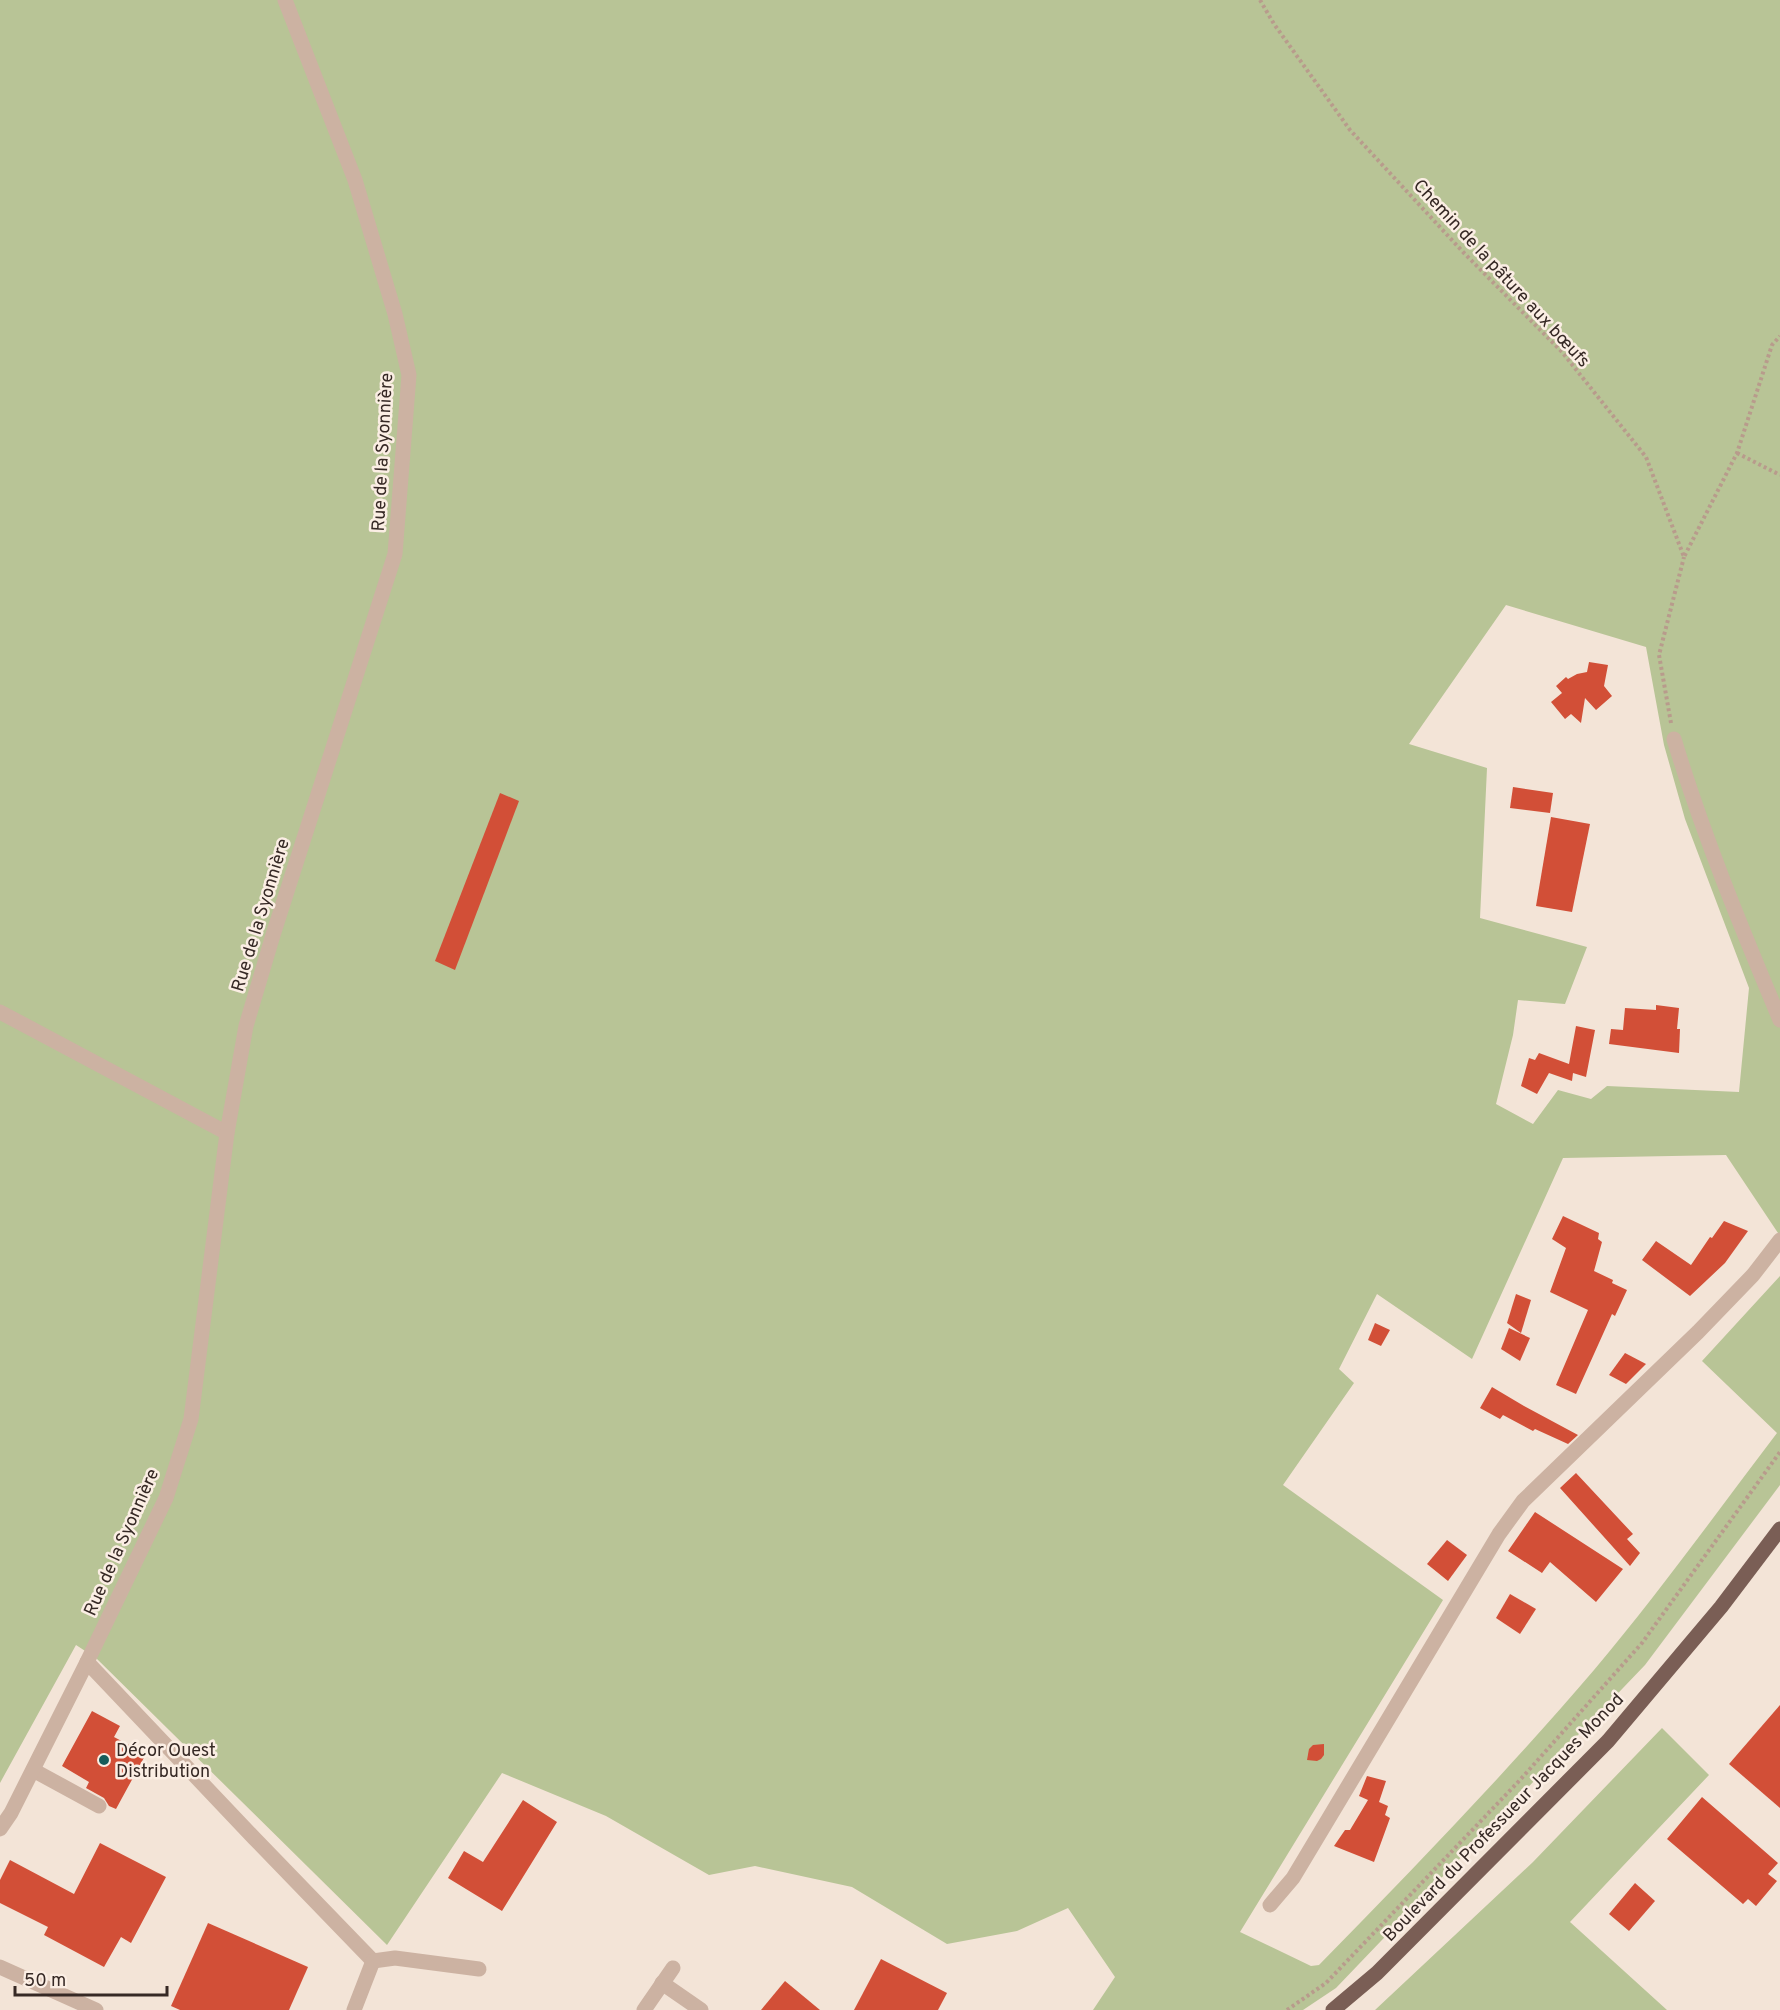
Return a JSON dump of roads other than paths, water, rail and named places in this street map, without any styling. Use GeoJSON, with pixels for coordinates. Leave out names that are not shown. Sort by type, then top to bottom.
{"type":"FeatureCollection","features":[{"type":"Feature","properties":{"kind":"main road","name":"Boulevard du Professueur Jacques Monod"},"geometry":{"type":"LineString","coordinates":[[1333,2010],[1377,1973],[1608,1741],[1721,1608],[1780,1529]]}},
{"type":"Feature","properties":{"kind":"street","name":"Rue de la Syonnière"},"geometry":{"type":"LineString","coordinates":[[0,1830],[87,1662],[166,1498],[191,1419],[227,1133],[246,1026],[395,554],[409,375],[395,314],[355,180],[285,0]]}},
{"type":"Feature","properties":{"kind":"street"},"geometry":{"type":"LineString","coordinates":[[1674,739],[1693,800],[1728,894],[1780,1020]]}},
{"type":"Feature","properties":{"kind":"street"},"geometry":{"type":"LineString","coordinates":[[0,1012],[227,1133]]}},
{"type":"Feature","properties":{"kind":"street"},"geometry":{"type":"LineString","coordinates":[[1270,1905],[1293,1878],[1499,1534],[1523,1501],[1698,1332],[1753,1275],[1780,1240]]}},
{"type":"Feature","properties":{"kind":"street"},"geometry":{"type":"LineString","coordinates":[[87,1662],[373,1961]]}},
{"type":"Feature","properties":{"kind":"street"},"geometry":{"type":"LineString","coordinates":[[33,1770],[99,1806]]}},
{"type":"Feature","properties":{"kind":"street"},"geometry":{"type":"LineString","coordinates":[[373,1961],[395,1958],[479,1969]]}},
{"type":"Feature","properties":{"kind":"street"},"geometry":{"type":"LineString","coordinates":[[354,2010],[373,1961]]}},
{"type":"Feature","properties":{"kind":"street"},"geometry":{"type":"LineString","coordinates":[[0,1967],[96,2010]]}},
{"type":"Feature","properties":{"kind":"street"},"geometry":{"type":"LineString","coordinates":[[644,2010],[673,1968]]}},
{"type":"Feature","properties":{"kind":"street"},"geometry":{"type":"LineString","coordinates":[[662,1983],[701,2010]]}},
{"type":"Feature","properties":{"kind":"place","name":"Décor Ouest Distribution"},"geometry":{"type":"Point","coordinates":[104,1760]}}]}
